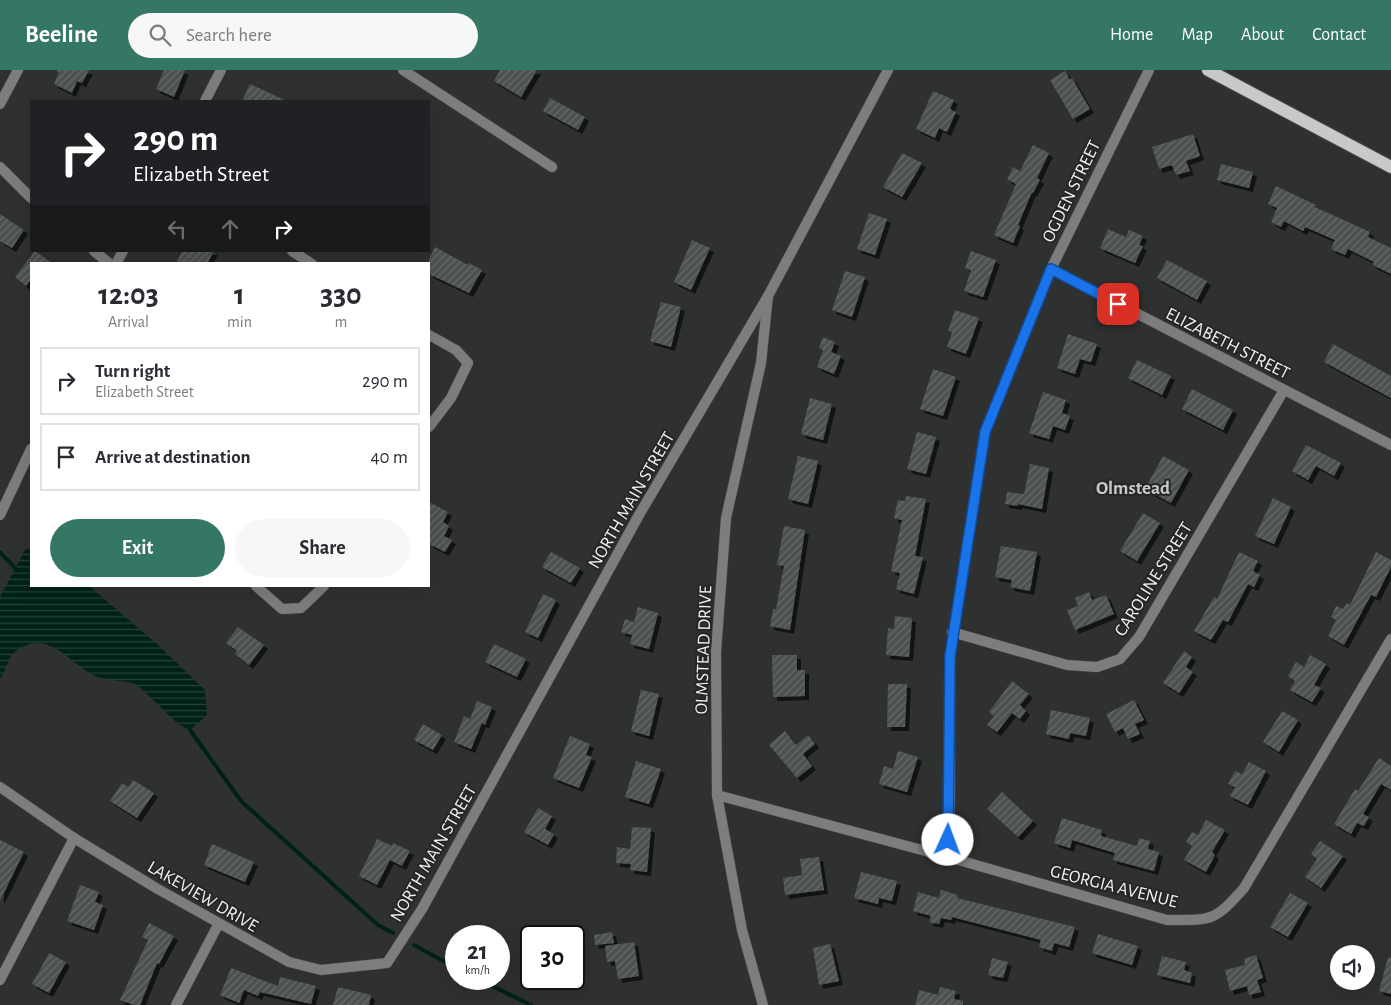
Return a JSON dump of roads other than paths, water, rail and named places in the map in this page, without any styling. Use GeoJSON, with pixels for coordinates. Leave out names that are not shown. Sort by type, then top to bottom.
{"type":"FeatureCollection","features":[{"type":"Feature","properties":{"kind":"main road"},"geometry":{"type":"LineString","coordinates":[[1208,70],[1391,167]]}},
{"type":"Feature","properties":{"kind":"street"},"geometry":{"type":"LineString","coordinates":[[0,104],[18,70]]}},
{"type":"Feature","properties":{"kind":"street"},"geometry":{"type":"LineString","coordinates":[[205,100],[221,70]]}},
{"type":"Feature","properties":{"kind":"street"},"geometry":{"type":"LineString","coordinates":[[403,70],[552,167]]}},
{"type":"Feature","properties":{"kind":"street","name":"NORTH MAIN STREET"},"geometry":{"type":"LineString","coordinates":[[400,944],[422,909],[640,515],[768,296],[888,70]]}},
{"type":"Feature","properties":{"kind":"street","name":"OGDEN STREET"},"geometry":{"type":"LineString","coordinates":[[948,857],[950,656],[952,632],[985,432],[1051,269],[1149,70]]}},
{"type":"Feature","properties":{"kind":"street"},"geometry":{"type":"LineString","coordinates":[[0,166],[30,197]]}},
{"type":"Feature","properties":{"kind":"street"},"geometry":{"type":"LineString","coordinates":[[95,252],[108,262]]}},
{"type":"Feature","properties":{"kind":"street"},"geometry":{"type":"LineString","coordinates":[[294,252],[309,262]]}},
{"type":"Feature","properties":{"kind":"street","name":"ELIZABETH STREET"},"geometry":{"type":"LineString","coordinates":[[1051,269],[1391,445]]}},
{"type":"Feature","properties":{"kind":"street","name":"OLMSTEAD DRIVE"},"geometry":{"type":"LineString","coordinates":[[763,1005],[742,930],[717,795],[716,652],[726,518],[761,363],[768,296]]}},
{"type":"Feature","properties":{"kind":"street"},"geometry":{"type":"LineString","coordinates":[[430,336],[456,350],[468,363],[451,398],[430,426]]}},
{"type":"Feature","properties":{"kind":"street","name":"CAROLINE STREET"},"geometry":{"type":"LineString","coordinates":[[952,632],[1067,665],[1097,667],[1120,659],[1139,636],[1284,390]]}},
{"type":"Feature","properties":{"kind":"street"},"geometry":{"type":"LineString","coordinates":[[0,516],[30,451]]}},
{"type":"Feature","properties":{"kind":"street"},"geometry":{"type":"LineString","coordinates":[[257,587],[282,609],[301,608],[323,587]]}},
{"type":"Feature","properties":{"kind":"street","name":"GEORGIA AVENUE"},"geometry":{"type":"LineString","coordinates":[[717,795],[948,857],[1167,920],[1198,920],[1217,916],[1244,888],[1391,639]]}},
{"type":"Feature","properties":{"kind":"street","name":"LAKEVIEW DRIVE"},"geometry":{"type":"LineString","coordinates":[[0,787],[74,838],[218,925],[289,962],[321,970],[387,964],[400,944]]}},
{"type":"Feature","properties":{"kind":"street"},"geometry":{"type":"LineString","coordinates":[[0,980],[74,838]]}},
{"type":"Feature","properties":{"kind":"street"},"geometry":{"type":"LineString","coordinates":[[176,1005],[218,925]]}},
{"type":"Feature","properties":{"kind":"waterway"},"geometry":{"type":"LineString","coordinates":[[0,552],[15,568]]}},
{"type":"Feature","properties":{"kind":"waterway"},"geometry":{"type":"LineString","coordinates":[[190,730],[241,801],[378,925],[393,933]]}},
{"type":"Feature","properties":{"kind":"waterway"},"geometry":{"type":"LineString","coordinates":[[414,945],[445,962]]}},
{"type":"Feature","properties":{"kind":"waterway"},"geometry":{"type":"LineString","coordinates":[[500,990],[531,1005]]}},
{"type":"Feature","properties":{"kind":"district","name":"Olmstead"},"geometry":{"type":"Point","coordinates":[1133,487]}}]}
